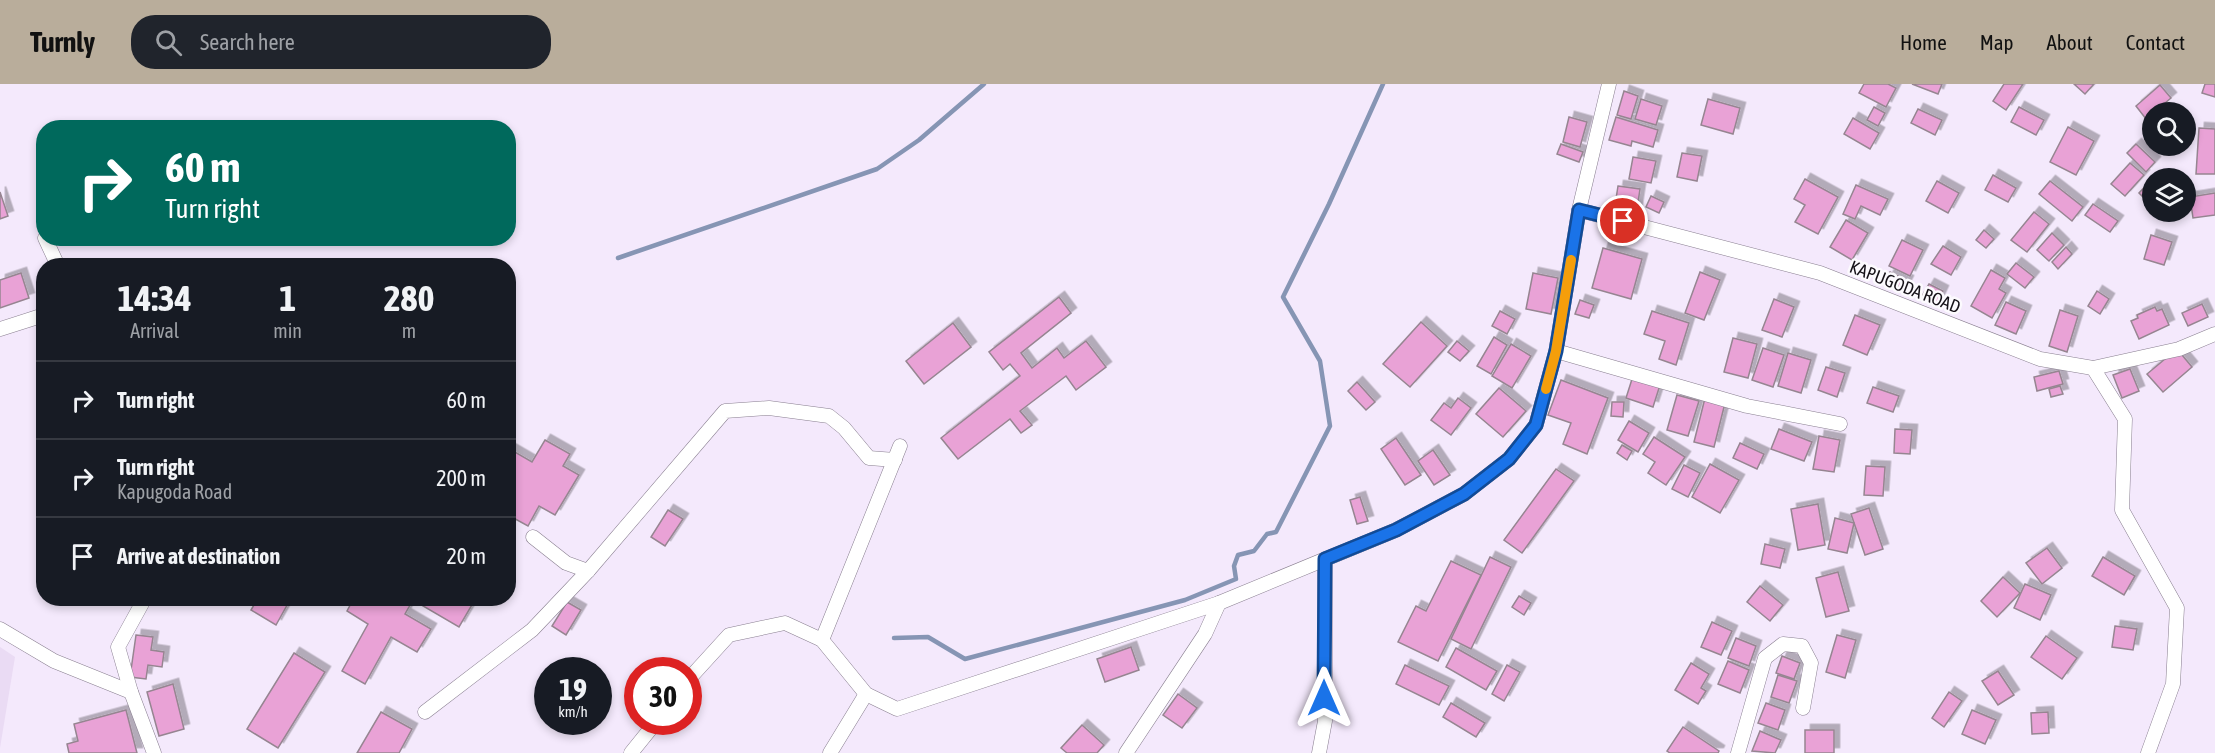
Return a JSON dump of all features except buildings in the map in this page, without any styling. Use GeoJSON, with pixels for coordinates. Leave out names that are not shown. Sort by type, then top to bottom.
{"type":"FeatureCollection","features":[{"type":"Feature","properties":{"kind":"street"},"geometry":{"type":"LineString","coordinates":[[702,665],[729,635],[785,623],[822,640],[866,694],[897,710],[1219,603],[1396,530],[1464,494],[1509,459],[1536,425],[1556,351],[1579,210],[1609,84]]}},
{"type":"Feature","properties":{"kind":"street","name":"KAPUGODA ROAD"},"geometry":{"type":"LineString","coordinates":[[1579,210],[1820,273],[2040,359],[2093,368],[2179,349],[2215,334]]}},
{"type":"Feature","properties":{"kind":"street"},"geometry":{"type":"LineString","coordinates":[[0,329],[36,318]]}},
{"type":"Feature","properties":{"kind":"street"},"geometry":{"type":"LineString","coordinates":[[1556,351],[1747,406],[1840,424]]}},
{"type":"Feature","properties":{"kind":"street"},"geometry":{"type":"LineString","coordinates":[[2093,368],[2125,420],[2122,510],[2177,608],[2173,684],[2148,753]]}},
{"type":"Feature","properties":{"kind":"street"},"geometry":{"type":"LineString","coordinates":[[425,711],[532,630],[588,571],[725,411],[769,408],[829,417],[844,428],[869,458],[895,460]]}},
{"type":"Feature","properties":{"kind":"street"},"geometry":{"type":"LineString","coordinates":[[822,640],[900,446]]}},
{"type":"Feature","properties":{"kind":"street"},"geometry":{"type":"LineString","coordinates":[[532,537],[566,562],[588,571]]}},
{"type":"Feature","properties":{"kind":"street"},"geometry":{"type":"LineString","coordinates":[[1319,753],[1324,721],[1325,559]]}},
{"type":"Feature","properties":{"kind":"street"},"geometry":{"type":"LineString","coordinates":[[1126,753],[1205,634],[1219,603]]}},
{"type":"Feature","properties":{"kind":"street"},"geometry":{"type":"LineString","coordinates":[[141,606],[118,647],[131,692],[154,753]]}},
{"type":"Feature","properties":{"kind":"street"},"geometry":{"type":"LineString","coordinates":[[0,629],[54,661],[131,692]]}},
{"type":"Feature","properties":{"kind":"street"},"geometry":{"type":"LineString","coordinates":[[1738,753],[1765,658],[1783,644],[1802,646],[1811,663],[1803,708]]}},
{"type":"Feature","properties":{"kind":"street"},"geometry":{"type":"LineString","coordinates":[[830,753],[866,694]]}},
{"type":"Feature","properties":{"kind":"street"},"geometry":{"type":"LineString","coordinates":[[631,753],[646,735]]}},
{"type":"Feature","properties":{"kind":"shaded area"},"geometry":{"type":"Polygon","coordinates":[[[0,647],[15,657],[0,748],[0,647]]]}},
{"type":"Feature","properties":{"kind":"waterway"},"geometry":{"type":"LineString","coordinates":[[618,258],[877,169],[919,140],[984,84]]}},
{"type":"Feature","properties":{"kind":"waterway"},"geometry":{"type":"LineString","coordinates":[[894,638],[928,637],[965,659],[1185,600],[1236,579],[1234,566],[1238,555],[1254,551],[1267,534],[1276,532],[1330,426],[1320,361],[1283,297],[1329,204],[1383,84]]}},
{"type":"Feature","properties":{"kind":"slow traffic"},"geometry":{"type":"LineString","coordinates":[[1546,389],[1556,351],[1571,260]]}},
{"type":"Feature","properties":{"kind":"route"},"geometry":{"type":"LineString","coordinates":[[1324,698],[1325,559],[1396,530],[1464,494],[1509,459],[1536,425],[1556,351],[1579,210],[1623,221]]}}]}
